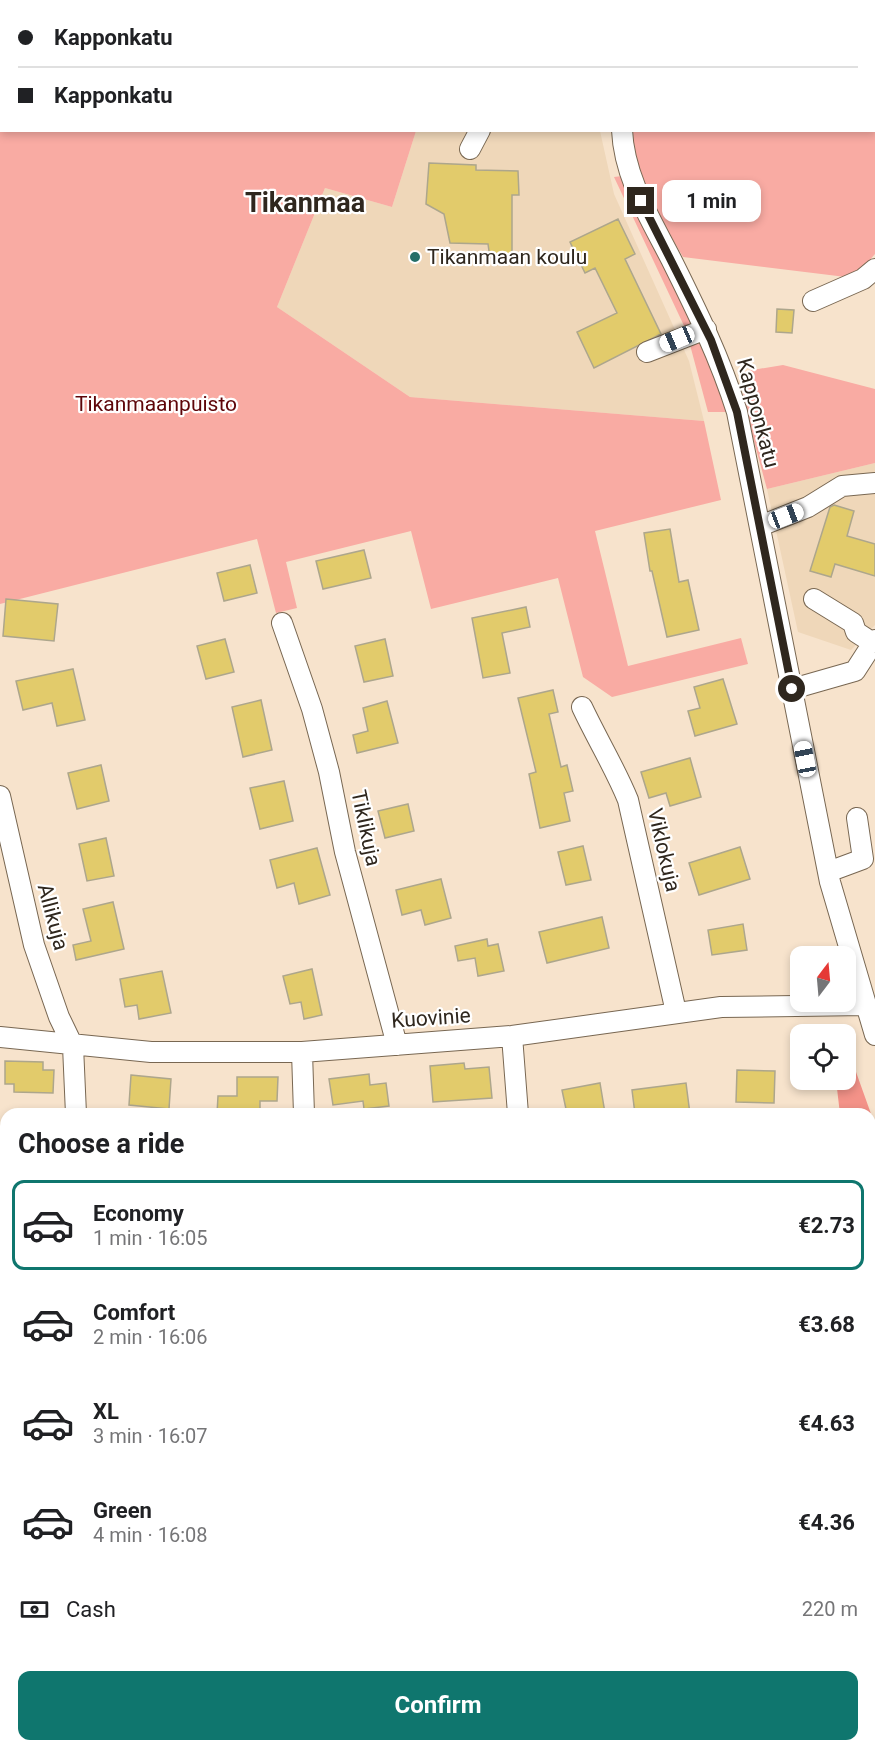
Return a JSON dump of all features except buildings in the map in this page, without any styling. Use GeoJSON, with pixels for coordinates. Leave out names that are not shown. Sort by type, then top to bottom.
{"type":"FeatureCollection","features":[{"type":"Feature","properties":{"kind":"street"},"geometry":{"type":"LineString","coordinates":[[470,149],[479,132]]}},
{"type":"Feature","properties":{"kind":"street","name":"Kapponkatu"},"geometry":{"type":"LineString","coordinates":[[622,132],[623,149],[641,201],[706,329],[723,368],[737,412],[828,872],[875,1035]]}},
{"type":"Feature","properties":{"kind":"street"},"geometry":{"type":"LineString","coordinates":[[813,301],[862,279],[875,269]]}},
{"type":"Feature","properties":{"kind":"street"},"geometry":{"type":"LineString","coordinates":[[647,352],[706,329]]}},
{"type":"Feature","properties":{"kind":"street"},"geometry":{"type":"LineString","coordinates":[[760,526],[808,507],[842,486],[875,483]]}},
{"type":"Feature","properties":{"kind":"street"},"geometry":{"type":"LineString","coordinates":[[792,689],[855,671],[874,641],[856,632],[853,622],[814,599]]}},
{"type":"Feature","properties":{"kind":"street","name":"Tiklikuja"},"geometry":{"type":"LineString","coordinates":[[282,623],[324,751],[345,852],[397,1045]]}},
{"type":"Feature","properties":{"kind":"street","name":"Viklokuja"},"geometry":{"type":"LineString","coordinates":[[582,707],[604,753],[615,768],[628,800],[676,1012]]}},
{"type":"Feature","properties":{"kind":"street","name":"Allikuja"},"geometry":{"type":"LineString","coordinates":[[0,796],[34,945],[59,1017],[73,1046]]}},
{"type":"Feature","properties":{"kind":"street"},"geometry":{"type":"LineString","coordinates":[[828,872],[863,859],[857,818]]}},
{"type":"Feature","properties":{"kind":"street","name":"Kuovinie"},"geometry":{"type":"LineString","coordinates":[[0,1037],[151,1052],[302,1052],[512,1036],[676,1012],[760,1005],[865,1005]]}},
{"type":"Feature","properties":{"kind":"street"},"geometry":{"type":"LineString","coordinates":[[512,1036],[518,1108]]}},
{"type":"Feature","properties":{"kind":"street"},"geometry":{"type":"LineString","coordinates":[[73,1046],[76,1108]]}},
{"type":"Feature","properties":{"kind":"street"},"geometry":{"type":"LineString","coordinates":[[302,1052],[304,1108]]}},
{"type":"Feature","properties":{"kind":"shaded area","name":"Tikanmaan koulu"},"geometry":{"type":"Polygon","coordinates":[[[416,132],[600,132],[614,194],[689,361],[704,421],[410,397],[277,307],[325,188],[392,207],[416,132]]]}},
{"type":"Feature","properties":{"kind":"shaded area"},"geometry":{"type":"Polygon","coordinates":[[[875,463],[875,625],[851,650],[798,632],[767,489],[875,463]]]}},
{"type":"Feature","properties":{"kind":"shaded area"},"geometry":{"type":"Polygon","coordinates":[[[856,1072],[869,1108],[839,1108],[837,1090],[856,1090],[856,1072]]]}},
{"type":"Feature","properties":{"kind":"green space","name":"Tikanmaanpuisto"},"geometry":{"type":"Polygon","coordinates":[[[0,132],[416,132],[392,207],[325,188],[277,307],[410,397],[704,421],[721,500],[595,531],[628,666],[741,638],[748,664],[612,697],[583,677],[558,578],[431,609],[411,531],[286,562],[297,608],[276,613],[257,539],[0,604],[0,132]]]}},
{"type":"Feature","properties":{"kind":"green space"},"geometry":{"type":"Polygon","coordinates":[[[633,132],[875,132],[875,254],[854,278],[683,257],[650,197],[638,165],[633,132]]]}},
{"type":"Feature","properties":{"kind":"green space"},"geometry":{"type":"Polygon","coordinates":[[[631,175],[737,412],[708,412],[686,330],[614,177],[631,175]]]}},
{"type":"Feature","properties":{"kind":"green space"},"geometry":{"type":"Polygon","coordinates":[[[783,365],[875,389],[875,463],[767,489],[746,412],[740,372],[783,365]]]}},
{"type":"Feature","properties":{"kind":"place","name":"Tikanmaan koulu"},"geometry":{"type":"Point","coordinates":[415,257]}},
{"type":"Feature","properties":{"kind":"district","name":"Tikanmaa"},"geometry":{"type":"Point","coordinates":[305,203]}},
{"type":"Feature","properties":{"kind":"route"},"geometry":{"type":"LineString","coordinates":[[641,201],[711,340],[737,412],[792,689]]}}]}
